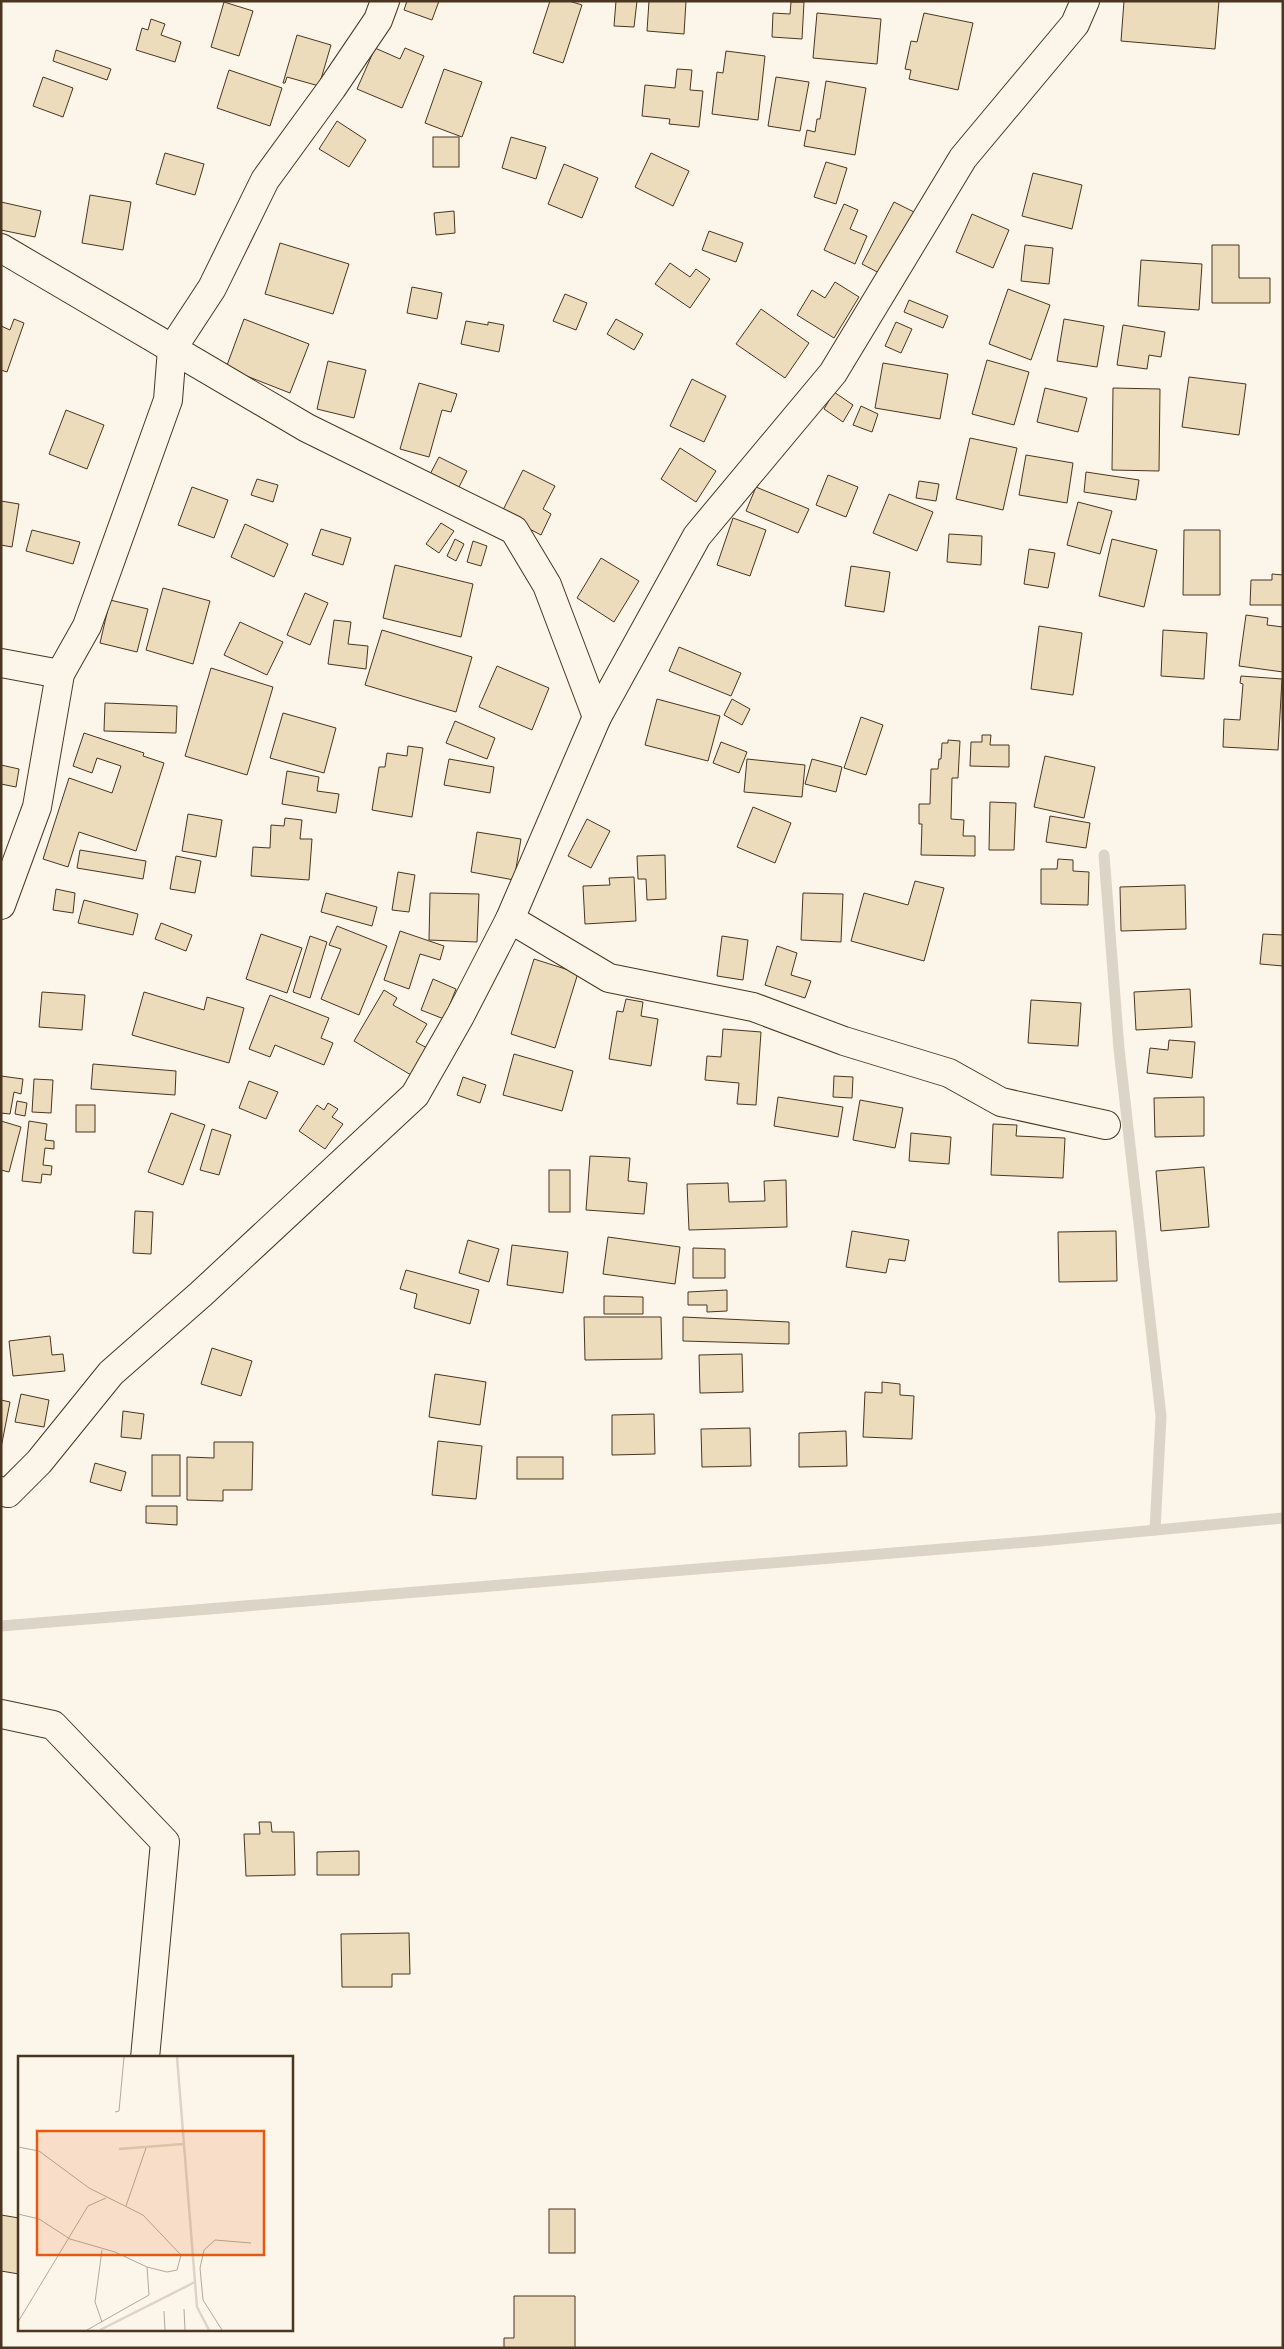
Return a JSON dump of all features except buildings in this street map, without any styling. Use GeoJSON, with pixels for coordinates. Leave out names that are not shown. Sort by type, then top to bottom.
{"type":"FeatureCollection","features":[{"type":"Feature","properties":{"kind":"street"},"geometry":{"type":"LineString","coordinates":[[1,905],[38,807],[60,674],[87,626],[168,400],[172,349],[212,288],[265,180],[363,43],[378,20],[386,1]]}},
{"type":"Feature","properties":{"kind":"street"},"geometry":{"type":"LineString","coordinates":[[1,1491],[8,1493],[39,1462],[111,1373],[201,1294],[415,1096],[460,1016],[510,919],[597,717],[697,536],[832,373],[963,158],[1075,24],[1085,1]]}},
{"type":"Feature","properties":{"kind":"street"},"geometry":{"type":"LineString","coordinates":[[1,248],[307,428],[514,530],[547,585],[597,717]]}},
{"type":"Feature","properties":{"kind":"street"},"geometry":{"type":"LineString","coordinates":[[1,663],[60,674]]}},
{"type":"Feature","properties":{"kind":"street"},"geometry":{"type":"LineString","coordinates":[[510,919],[609,978],[753,1006],[844,1042],[949,1073],[1001,1102],[1106,1126]]}},
{"type":"Feature","properties":{"kind":"street"},"geometry":{"type":"LineString","coordinates":[[1,1714],[53,1725],[164,1842],[145,2056]]}},
{"type":"Feature","properties":{"kind":"waterway"},"geometry":{"type":"LineString","coordinates":[[1104,855],[1119,1049],[1161,1416],[1155,1530]]}},
{"type":"Feature","properties":{"kind":"waterway"},"geometry":{"type":"LineString","coordinates":[[1,1626],[1040,1541],[1283,1518]]}}]}
